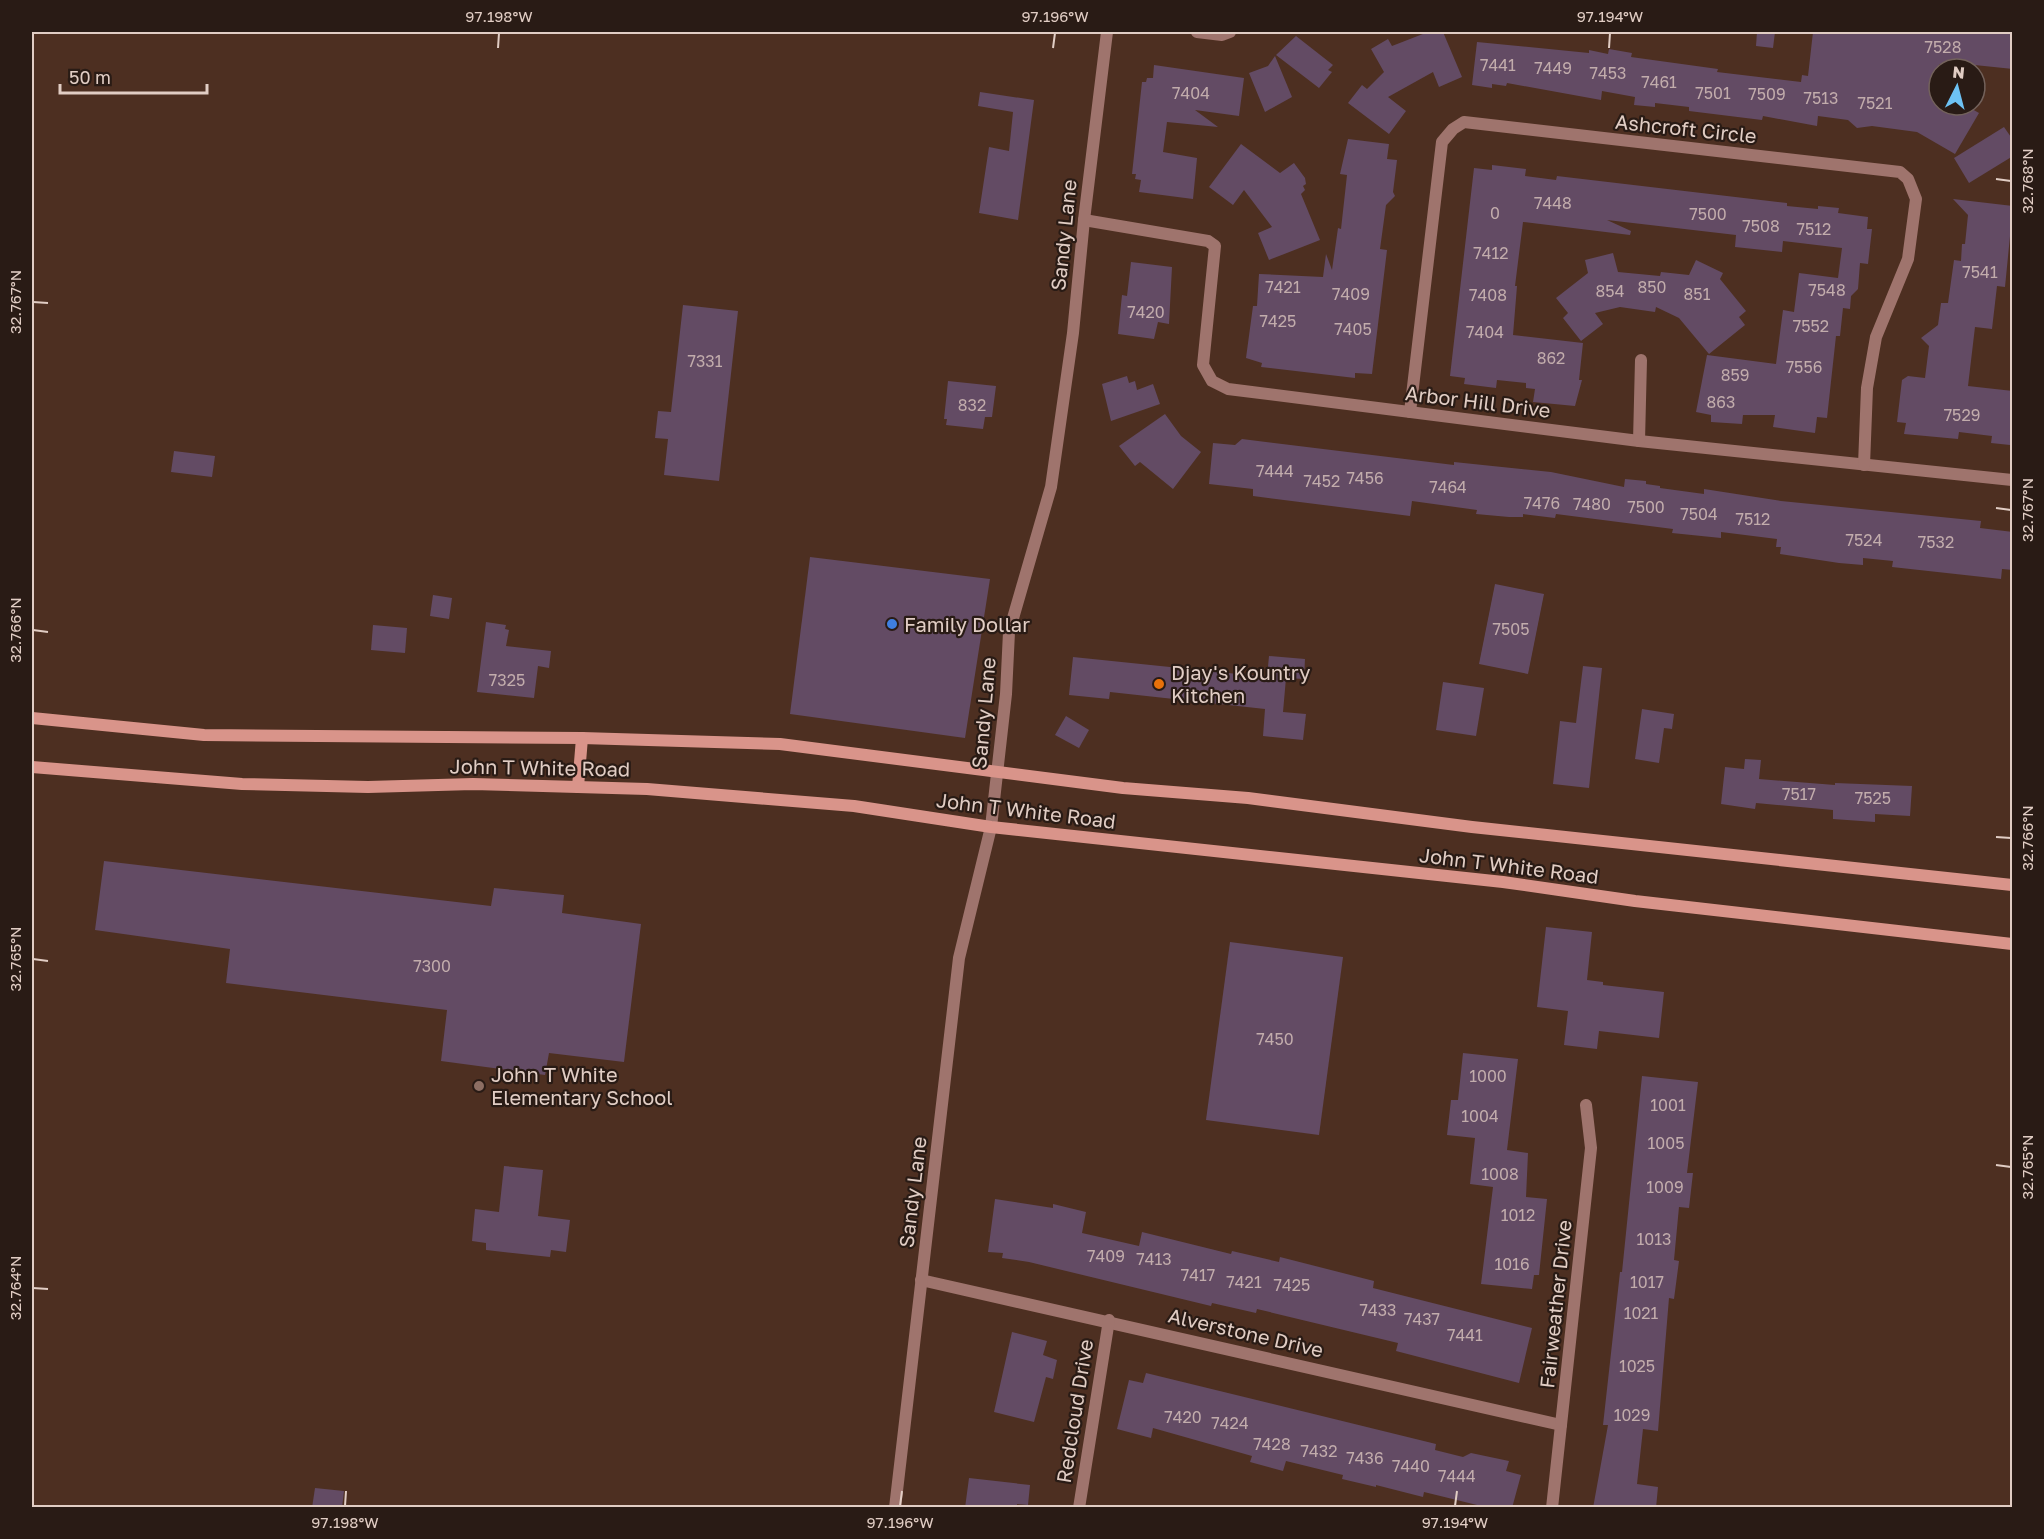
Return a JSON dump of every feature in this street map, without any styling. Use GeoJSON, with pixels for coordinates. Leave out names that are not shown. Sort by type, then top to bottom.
{"type":"FeatureCollection","features":[{"type":"Feature","properties":{"kind":"main road","name":"John T White Road"},"geometry":{"type":"LineString","coordinates":[[32,718],[204,735],[582,738],[780,744],[1123,788],[1248,798],[1483,828],[2013,885]]}},
{"type":"Feature","properties":{"kind":"main road"},"geometry":{"type":"LineString","coordinates":[[578,787],[582,738]]}},
{"type":"Feature","properties":{"kind":"main road","name":"John T White Road"},"geometry":{"type":"LineString","coordinates":[[32,767],[242,784],[647,789],[854,806],[991,827],[1503,882],[1635,901],[2013,944]]}},
{"type":"Feature","properties":{"kind":"street","name":"Sandy Lane"},"geometry":{"type":"LineString","coordinates":[[895,1508],[959,958],[991,827],[999,771],[1009,632],[1051,487],[1073,333],[1084,219],[1107,32]]}},
{"type":"Feature","properties":{"kind":"street"},"geometry":{"type":"LineString","coordinates":[[1197,32],[1222,35],[1230,32]]}},
{"type":"Feature","properties":{"kind":"street","name":"Ashcroft Circle"},"geometry":{"type":"LineString","coordinates":[[1410,412],[1442,142],[1453,129],[1464,122],[1900,172],[1908,179],[1916,199],[1908,259],[1875,337],[1866,388],[1864,465]]}},
{"type":"Feature","properties":{"kind":"street","name":"Arbor Hill Drive"},"geometry":{"type":"LineString","coordinates":[[1084,219],[1208,241],[1215,246],[1203,365],[1212,381],[1228,389],[1638,441],[2013,480]]}},
{"type":"Feature","properties":{"kind":"street"},"geometry":{"type":"LineString","coordinates":[[1638,441],[1641,360]]}},
{"type":"Feature","properties":{"kind":"street","name":"Fairweather Drive"},"geometry":{"type":"LineString","coordinates":[[1552,1508],[1591,1148],[1586,1105]]}},
{"type":"Feature","properties":{"kind":"street","name":"Alverstone Drive"},"geometry":{"type":"LineString","coordinates":[[921,1280],[1109,1320],[1561,1425]]}},
{"type":"Feature","properties":{"kind":"street","name":"Redcloud Drive"},"geometry":{"type":"LineString","coordinates":[[1079,1508],[1109,1320]]}},
{"type":"Feature","properties":{"kind":"building"},"geometry":{"type":"Polygon","coordinates":[[[1428,32],[1443,32],[1462,77],[1439,87],[1433,72],[1388,97],[1406,111],[1389,134],[1348,103],[1362,85],[1367,89],[1384,72],[1371,49],[1388,39],[1392,46],[1428,32]]]}},
{"type":"Feature","properties":{"kind":"building"},"geometry":{"type":"Polygon","coordinates":[[[1757,32],[1775,32],[1773,48],[1756,46],[1757,32]]]}},
{"type":"Feature","properties":{"kind":"building"},"geometry":{"type":"Polygon","coordinates":[[[1813,32],[2013,32],[2013,69],[1987,66],[1987,57],[1927,57],[1927,117],[1977,117],[1955,154],[1917,132],[1872,126],[1857,128],[1848,120],[1818,116],[1817,126],[1763,116],[1762,120],[1689,111],[1689,107],[1655,103],[1655,107],[1634,105],[1635,97],[1602,91],[1601,100],[1507,83],[1506,86],[1492,84],[1492,88],[1472,85],[1477,42],[1589,53],[1589,50],[1608,54],[1609,49],[1632,53],[1631,57],[1718,69],[1717,72],[1801,82],[1802,75],[1808,76],[1813,32]]]}},
{"type":"Feature","properties":{"kind":"building"},"geometry":{"type":"Polygon","coordinates":[[[1296,36],[1333,65],[1328,70],[1332,72],[1319,88],[1276,55],[1296,36]]]}},
{"type":"Feature","properties":{"kind":"building"},"geometry":{"type":"Polygon","coordinates":[[[1275,56],[1292,97],[1265,112],[1249,73],[1268,66],[1275,56]]]}},
{"type":"Feature","properties":{"kind":"building"},"geometry":{"type":"Polygon","coordinates":[[[1154,65],[1244,78],[1239,116],[1195,110],[1218,127],[1167,122],[1163,152],[1197,158],[1193,199],[1139,192],[1141,180],[1135,179],[1136,174],[1132,174],[1142,82],[1146,82],[1147,78],[1153,78],[1154,65]]]}},
{"type":"Feature","properties":{"kind":"building"},"geometry":{"type":"Polygon","coordinates":[[[980,92],[1034,100],[1018,220],[979,213],[989,147],[1009,151],[1013,112],[978,106],[980,92]]]}},
{"type":"Feature","properties":{"kind":"building"},"geometry":{"type":"Polygon","coordinates":[[[2004,127],[2013,140],[2013,156],[1969,183],[1954,158],[2004,127]]]}},
{"type":"Feature","properties":{"kind":"building"},"geometry":{"type":"Polygon","coordinates":[[[1348,139],[1389,144],[1387,159],[1397,160],[1393,192],[1395,196],[1386,205],[1380,249],[1387,250],[1372,374],[1355,373],[1355,378],[1261,367],[1262,363],[1246,358],[1253,306],[1257,306],[1259,274],[1323,277],[1326,254],[1332,270],[1338,228],[1341,229],[1347,175],[1340,174],[1348,139]]]}},
{"type":"Feature","properties":{"kind":"building"},"geometry":{"type":"Polygon","coordinates":[[[1241,144],[1280,173],[1294,163],[1305,178],[1306,184],[1303,186],[1305,190],[1301,194],[1320,240],[1269,260],[1258,233],[1272,227],[1244,190],[1233,205],[1209,187],[1241,144]]]}},
{"type":"Feature","properties":{"kind":"building"},"geometry":{"type":"Polygon","coordinates":[[[1492,165],[1526,169],[1525,176],[1556,180],[1557,176],[1787,203],[1787,206],[1818,209],[1818,206],[1839,208],[1838,213],[1868,217],[1867,229],[1872,229],[1868,264],[1860,263],[1858,289],[1851,296],[1850,309],[1843,308],[1840,336],[1836,336],[1827,418],[1817,417],[1815,433],[1773,427],[1775,415],[1743,415],[1742,424],[1711,422],[1711,415],[1696,412],[1707,355],[1776,364],[1783,310],[1794,312],[1799,273],[1838,278],[1842,248],[1783,241],[1782,252],[1735,247],[1736,235],[1607,220],[1631,231],[1630,235],[1523,222],[1515,286],[1517,286],[1513,335],[1583,343],[1579,380],[1582,380],[1575,406],[1533,402],[1535,389],[1526,388],[1526,383],[1497,380],[1496,388],[1464,384],[1465,378],[1450,376],[1474,168],[1492,170],[1492,165]]]}},
{"type":"Feature","properties":{"kind":"building"},"geometry":{"type":"Polygon","coordinates":[[[1953,199],[2013,206],[2005,287],[1997,286],[1992,329],[1975,327],[1968,386],[2013,391],[2013,434],[2010,445],[1991,443],[1992,436],[1959,432],[1958,439],[1904,434],[1906,423],[1897,422],[1902,380],[1908,376],[1925,378],[1929,346],[1921,338],[1938,325],[1941,303],[1948,303],[1954,260],[1961,261],[1968,215],[1953,199]]]}},
{"type":"Feature","properties":{"kind":"building"},"geometry":{"type":"Polygon","coordinates":[[[1613,253],[1618,272],[1660,276],[1661,272],[1689,275],[1696,260],[1723,273],[1720,279],[1746,311],[1739,317],[1745,325],[1709,354],[1679,318],[1656,307],[1655,312],[1620,307],[1595,313],[1603,324],[1581,341],[1563,318],[1568,313],[1556,298],[1588,273],[1585,260],[1613,253]]]}},
{"type":"Feature","properties":{"kind":"building"},"geometry":{"type":"Polygon","coordinates":[[[1131,262],[1172,267],[1169,324],[1158,322],[1154,339],[1118,334],[1122,295],[1127,296],[1131,262]]]}},
{"type":"Feature","properties":{"kind":"building"},"geometry":{"type":"Polygon","coordinates":[[[683,305],[738,311],[719,481],[664,475],[668,439],[655,438],[658,411],[671,412],[683,305]]]}},
{"type":"Feature","properties":{"kind":"building"},"geometry":{"type":"Polygon","coordinates":[[[1127,376],[1129,383],[1135,381],[1137,390],[1153,384],[1160,404],[1111,421],[1102,384],[1127,376]]]}},
{"type":"Feature","properties":{"kind":"building"},"geometry":{"type":"Polygon","coordinates":[[[948,381],[996,386],[992,417],[985,417],[983,429],[946,425],[947,419],[944,419],[948,381]]]}},
{"type":"Feature","properties":{"kind":"building"},"geometry":{"type":"Polygon","coordinates":[[[1165,414],[1181,436],[1201,452],[1173,489],[1140,462],[1135,466],[1119,446],[1165,414]]]}},
{"type":"Feature","properties":{"kind":"building"},"geometry":{"type":"Polygon","coordinates":[[[1242,439],[1454,465],[1454,462],[1551,472],[1624,487],[1625,479],[1646,481],[1646,484],[1660,486],[1660,488],[1704,494],[1704,489],[1781,501],[1981,521],[1980,528],[2013,532],[2013,570],[2002,569],[2001,579],[1892,567],[1893,561],[1863,558],[1863,565],[1839,563],[1780,554],[1781,547],[1776,547],[1777,539],[1721,532],[1721,538],[1672,533],[1673,529],[1556,514],[1555,518],[1523,514],[1523,517],[1476,514],[1477,510],[1412,501],[1410,516],[1253,496],[1253,489],[1209,484],[1213,443],[1235,445],[1242,439]]]}},
{"type":"Feature","properties":{"kind":"building"},"geometry":{"type":"Polygon","coordinates":[[[174,451],[215,456],[212,477],[171,472],[174,451]]]}},
{"type":"Feature","properties":{"kind":"building","name":"Family Dollar"},"geometry":{"type":"Polygon","coordinates":[[[810,557],[990,579],[965,738],[790,714],[810,557]]]}},
{"type":"Feature","properties":{"kind":"building"},"geometry":{"type":"Polygon","coordinates":[[[1495,584],[1544,594],[1528,674],[1479,664],[1495,584]]]}},
{"type":"Feature","properties":{"kind":"building"},"geometry":{"type":"Polygon","coordinates":[[[433,595],[452,598],[449,619],[430,616],[433,595]]]}},
{"type":"Feature","properties":{"kind":"building"},"geometry":{"type":"Polygon","coordinates":[[[486,622],[506,625],[505,629],[509,630],[506,646],[551,651],[549,668],[538,666],[534,698],[477,692],[486,622]]]}},
{"type":"Feature","properties":{"kind":"building"},"geometry":{"type":"Polygon","coordinates":[[[373,625],[407,628],[405,653],[371,650],[373,625]]]}},
{"type":"Feature","properties":{"kind":"building","name":"Djay's Kountry Kitchen"},"geometry":{"type":"Polygon","coordinates":[[[1269,656],[1305,659],[1304,679],[1286,678],[1283,712],[1306,714],[1303,740],[1263,736],[1265,709],[1110,692],[1109,699],[1069,695],[1073,657],[1267,677],[1269,656]]]}},
{"type":"Feature","properties":{"kind":"building"},"geometry":{"type":"Polygon","coordinates":[[[1583,666],[1602,668],[1589,788],[1553,784],[1560,721],[1576,723],[1583,666]]]}},
{"type":"Feature","properties":{"kind":"building"},"geometry":{"type":"Polygon","coordinates":[[[1443,682],[1484,688],[1476,736],[1436,730],[1443,682]]]}},
{"type":"Feature","properties":{"kind":"building"},"geometry":{"type":"Polygon","coordinates":[[[1642,709],[1674,714],[1672,729],[1664,728],[1659,763],[1635,759],[1642,709]]]}},
{"type":"Feature","properties":{"kind":"building"},"geometry":{"type":"Polygon","coordinates":[[[1066,716],[1089,730],[1079,748],[1055,735],[1066,716]]]}},
{"type":"Feature","properties":{"kind":"building"},"geometry":{"type":"Polygon","coordinates":[[[1745,759],[1761,760],[1759,779],[1835,785],[1835,783],[1912,786],[1910,816],[1875,814],[1875,822],[1833,819],[1833,810],[1756,803],[1755,809],[1721,804],[1725,767],[1744,769],[1745,759]]]}},
{"type":"Feature","properties":{"kind":"building"},"geometry":{"type":"Polygon","coordinates":[[[104,861],[491,906],[494,888],[564,895],[562,913],[641,924],[624,1062],[549,1053],[545,1075],[441,1061],[447,1010],[226,983],[230,949],[95,930],[104,861]]]}},
{"type":"Feature","properties":{"kind":"building"},"geometry":{"type":"Polygon","coordinates":[[[1546,927],[1592,932],[1587,980],[1603,982],[1603,985],[1664,992],[1659,1038],[1599,1031],[1597,1049],[1564,1045],[1568,1011],[1537,1007],[1546,927]]]}},
{"type":"Feature","properties":{"kind":"building"},"geometry":{"type":"Polygon","coordinates":[[[1230,942],[1343,957],[1319,1135],[1206,1120],[1230,942]]]}},
{"type":"Feature","properties":{"kind":"building"},"geometry":{"type":"Polygon","coordinates":[[[1463,1053],[1518,1059],[1507,1150],[1528,1153],[1526,1197],[1547,1199],[1539,1275],[1534,1275],[1532,1289],[1481,1284],[1493,1187],[1470,1184],[1475,1138],[1447,1135],[1451,1100],[1458,1100],[1463,1053]]]}},
{"type":"Feature","properties":{"kind":"building"},"geometry":{"type":"Polygon","coordinates":[[[1642,1076],[1698,1082],[1687,1173],[1693,1173],[1689,1208],[1679,1207],[1674,1260],[1679,1261],[1674,1299],[1669,1298],[1658,1431],[1643,1429],[1637,1484],[1658,1487],[1656,1508],[1593,1508],[1608,1425],[1603,1425],[1620,1272],[1622,1272],[1642,1076]]]}},
{"type":"Feature","properties":{"kind":"building"},"geometry":{"type":"Polygon","coordinates":[[[504,1166],[543,1170],[538,1216],[570,1220],[566,1252],[551,1250],[550,1257],[486,1250],[486,1243],[472,1241],[475,1209],[499,1212],[504,1166]]]}},
{"type":"Feature","properties":{"kind":"building"},"geometry":{"type":"Polygon","coordinates":[[[995,1199],[1053,1208],[1053,1204],[1086,1212],[1082,1233],[1139,1246],[1142,1232],[1231,1254],[1232,1251],[1279,1262],[1280,1257],[1374,1281],[1373,1288],[1532,1328],[1519,1383],[1396,1351],[1398,1343],[1257,1309],[1256,1313],[1212,1303],[1211,1306],[1029,1262],[1002,1258],[1003,1253],[988,1252],[995,1199]]]}},
{"type":"Feature","properties":{"kind":"building"},"geometry":{"type":"Polygon","coordinates":[[[1012,1332],[1047,1341],[1043,1355],[1057,1360],[1053,1379],[1046,1377],[1034,1422],[994,1412],[1012,1332]]]}},
{"type":"Feature","properties":{"kind":"building"},"geometry":{"type":"Polygon","coordinates":[[[1146,1373],[1436,1444],[1435,1450],[1463,1457],[1471,1453],[1509,1461],[1506,1471],[1521,1475],[1512,1508],[1476,1508],[1477,1505],[1424,1492],[1423,1497],[1342,1479],[1343,1475],[1286,1461],[1283,1471],[1250,1462],[1252,1456],[1153,1428],[1151,1438],[1117,1429],[1129,1380],[1143,1383],[1146,1373]]]}},
{"type":"Feature","properties":{"kind":"building"},"geometry":{"type":"Polygon","coordinates":[[[969,1478],[1030,1485],[1028,1505],[1017,1504],[1017,1508],[965,1508],[969,1478]]]}},
{"type":"Feature","properties":{"kind":"building"},"geometry":{"type":"Polygon","coordinates":[[[315,1488],[344,1491],[342,1508],[312,1508],[315,1488]]]}},
{"type":"Feature","properties":{"kind":"place","name":"Family Dollar"},"geometry":{"type":"Point","coordinates":[892,624]}},
{"type":"Feature","properties":{"kind":"place","name":"Djay's Kountry Kitchen"},"geometry":{"type":"Point","coordinates":[1159,684]}},
{"type":"Feature","properties":{"kind":"place","name":"John T White Elementary School"},"geometry":{"type":"Point","coordinates":[479,1086]}}]}
